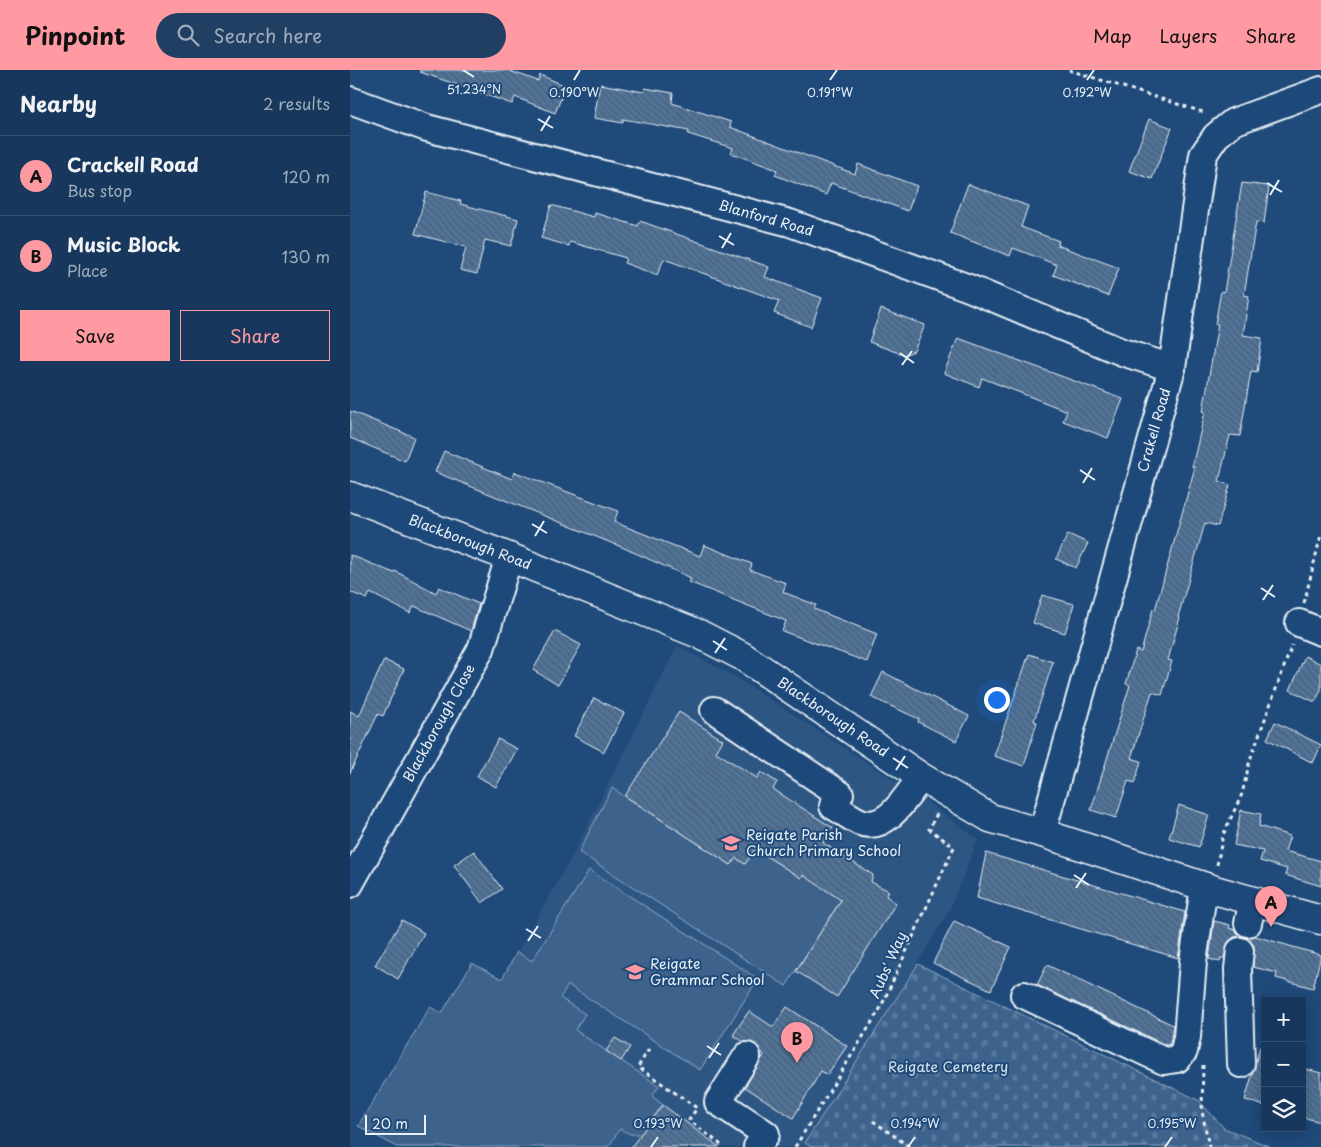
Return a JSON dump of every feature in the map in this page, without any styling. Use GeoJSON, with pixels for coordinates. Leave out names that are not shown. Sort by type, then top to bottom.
{"type":"FeatureCollection","features":[{"type":"Feature","properties":{"kind":"main road","name":"Blackborough Road"},"geometry":{"type":"LineString","coordinates":[[350,496],[509,556],[700,634],[742,656],[947,794],[990,818],[1042,833],[1211,889],[1250,912],[1321,920]]}},
{"type":"Feature","properties":{"kind":"street","name":"Crakell Road"},"geometry":{"type":"LineString","coordinates":[[1042,833],[1172,368],[1203,155],[1216,136],[1233,122],[1321,90]]}},
{"type":"Feature","properties":{"kind":"street","name":"Blanford Road"},"geometry":{"type":"LineString","coordinates":[[350,100],[428,128],[790,223],[968,288],[1122,352],[1172,368]]}},
{"type":"Feature","properties":{"kind":"street","name":"Blackborough Close"},"geometry":{"type":"LineString","coordinates":[[351,882],[480,649],[509,556]]}},
{"type":"Feature","properties":{"kind":"street"},"geometry":{"type":"LineString","coordinates":[[714,710],[840,794],[833,806],[861,823],[881,822],[900,805],[921,777]]}},
{"type":"Feature","properties":{"kind":"street"},"geometry":{"type":"LineString","coordinates":[[1024,995],[1164,1061],[1177,1059],[1184,1051],[1187,1036],[1193,962],[1211,889]]}},
{"type":"Feature","properties":{"kind":"street"},"geometry":{"type":"LineString","coordinates":[[1240,951],[1238,969],[1241,1064]]}},
{"type":"Feature","properties":{"kind":"street"},"geometry":{"type":"LineString","coordinates":[[747,1056],[718,1102],[766,1134],[757,1147]]}},
{"type":"Feature","properties":{"kind":"path"},"geometry":{"type":"LineString","coordinates":[[1069,70],[1233,122]]}},
{"type":"Feature","properties":{"kind":"path"},"geometry":{"type":"LineString","coordinates":[[1211,889],[1223,835],[1242,794],[1250,760],[1283,674],[1310,628],[1321,536]]}},
{"type":"Feature","properties":{"kind":"path","name":"Aubs' Way"},"geometry":{"type":"LineString","coordinates":[[796,1147],[880,1009],[954,847],[929,829],[947,794]]}},
{"type":"Feature","properties":{"kind":"path"},"geometry":{"type":"LineString","coordinates":[[649,1049],[638,1067],[698,1108],[689,1120],[720,1144],[717,1147]]}},
{"type":"Feature","properties":{"kind":"path"},"geometry":{"type":"LineString","coordinates":[[873,1121],[910,1147]]}},
{"type":"Feature","properties":{"kind":"shaded area"},"geometry":{"type":"Polygon","coordinates":[[[677,646],[734,676],[927,802],[978,839],[949,911],[875,1034],[805,1142],[812,1147],[397,1147],[358,1126],[430,1007],[442,1013],[472,963],[502,979],[574,853],[677,646]]]}},
{"type":"Feature","properties":{"kind":"green space"},"geometry":{"type":"Polygon","coordinates":[[[612,788],[731,865],[736,858],[745,864],[755,849],[801,878],[813,859],[841,900],[786,986],[579,852],[612,788]]]}},
{"type":"Feature","properties":{"kind":"green space"},"geometry":{"type":"Polygon","coordinates":[[[589,870],[758,979],[700,1070],[568,985],[560,998],[585,1014],[575,1030],[659,1086],[652,1096],[663,1105],[641,1134],[630,1134],[620,1129],[608,1147],[397,1147],[358,1126],[430,1007],[442,1013],[472,963],[502,979],[517,952],[532,961],[589,870]]]}},
{"type":"Feature","properties":{"kind":"green space","name":"Reigate Cemetery"},"geometry":{"type":"Polygon","coordinates":[[[918,964],[1198,1100],[1224,1128],[1271,1147],[812,1147],[805,1143],[918,964]]]}},
{"type":"Feature","properties":{"kind":"building"},"geometry":{"type":"Polygon","coordinates":[[[420,70],[507,70],[538,81],[540,75],[566,86],[555,113],[515,97],[512,104],[420,72],[420,70]]]}},
{"type":"Feature","properties":{"kind":"building"},"geometry":{"type":"Polygon","coordinates":[[[600,84],[644,92],[645,88],[673,93],[672,103],[731,122],[730,127],[855,174],[858,164],[917,186],[908,211],[831,183],[826,195],[775,175],[777,170],[731,153],[733,148],[688,134],[689,131],[623,119],[623,123],[594,118],[600,84]]]}},
{"type":"Feature","properties":{"kind":"building"},"geometry":{"type":"Polygon","coordinates":[[[1149,119],[1172,128],[1152,179],[1129,171],[1149,119]]]}},
{"type":"Feature","properties":{"kind":"building"},"geometry":{"type":"Polygon","coordinates":[[[1242,183],[1269,186],[1264,223],[1256,222],[1244,295],[1249,296],[1243,335],[1262,338],[1257,372],[1251,371],[1240,436],[1230,435],[1219,481],[1230,485],[1218,526],[1205,523],[1178,617],[1180,617],[1168,660],[1172,661],[1162,695],[1152,692],[1131,758],[1141,761],[1135,783],[1128,781],[1116,818],[1091,810],[1130,685],[1126,684],[1136,650],[1141,652],[1153,609],[1155,610],[1195,467],[1192,467],[1205,412],[1203,411],[1218,324],[1215,324],[1221,291],[1224,292],[1242,183]]]}},
{"type":"Feature","properties":{"kind":"building"},"geometry":{"type":"Polygon","coordinates":[[[968,184],[1028,206],[1021,227],[1059,241],[1057,245],[1119,268],[1108,296],[1053,275],[1057,265],[1013,248],[1010,256],[950,233],[968,184]]]}},
{"type":"Feature","properties":{"kind":"building"},"geometry":{"type":"Polygon","coordinates":[[[426,192],[461,201],[460,204],[518,219],[511,246],[485,240],[477,274],[460,270],[466,247],[415,234],[426,192]]]}},
{"type":"Feature","properties":{"kind":"building"},"geometry":{"type":"Polygon","coordinates":[[[551,205],[594,217],[595,213],[638,226],[640,221],[769,267],[765,277],[822,298],[811,327],[774,313],[779,301],[664,259],[657,275],[624,263],[626,258],[570,242],[569,246],[541,238],[551,205]]]}},
{"type":"Feature","properties":{"kind":"building"},"geometry":{"type":"Polygon","coordinates":[[[881,309],[925,325],[914,351],[904,355],[869,342],[881,309]]]}},
{"type":"Feature","properties":{"kind":"building"},"geometry":{"type":"Polygon","coordinates":[[[958,338],[1123,399],[1108,438],[1063,421],[1067,411],[982,378],[979,387],[944,373],[958,338]]]}},
{"type":"Feature","properties":{"kind":"building"},"geometry":{"type":"Polygon","coordinates":[[[350,411],[414,437],[405,461],[350,438],[350,411]]]}},
{"type":"Feature","properties":{"kind":"building"},"geometry":{"type":"Polygon","coordinates":[[[444,451],[512,479],[515,472],[618,511],[614,522],[700,556],[704,545],[752,564],[750,570],[786,583],[783,592],[816,605],[814,609],[877,634],[867,662],[782,631],[786,621],[689,582],[691,578],[624,548],[435,472],[444,451]]]}},
{"type":"Feature","properties":{"kind":"building"},"geometry":{"type":"Polygon","coordinates":[[[1068,534],[1088,543],[1076,568],[1056,559],[1068,534]]]}},
{"type":"Feature","properties":{"kind":"building"},"geometry":{"type":"Polygon","coordinates":[[[350,555],[394,573],[395,571],[436,593],[439,587],[479,604],[471,631],[414,606],[410,613],[370,593],[367,599],[350,592],[350,555]]]}},
{"type":"Feature","properties":{"kind":"building"},"geometry":{"type":"Polygon","coordinates":[[[1042,595],[1074,604],[1065,633],[1033,623],[1042,595]]]}},
{"type":"Feature","properties":{"kind":"building"},"geometry":{"type":"Polygon","coordinates":[[[555,631],[581,645],[558,685],[533,670],[555,631]]]}},
{"type":"Feature","properties":{"kind":"building"},"geometry":{"type":"Polygon","coordinates":[[[1029,654],[1053,662],[1034,721],[1037,722],[1024,766],[994,756],[1029,654]]]}},
{"type":"Feature","properties":{"kind":"building"},"geometry":{"type":"Polygon","coordinates":[[[1305,656],[1321,664],[1321,690],[1315,702],[1290,690],[1305,656]]]}},
{"type":"Feature","properties":{"kind":"building"},"geometry":{"type":"Polygon","coordinates":[[[384,660],[404,669],[383,716],[378,714],[350,773],[350,711],[359,716],[384,660]]]}},
{"type":"Feature","properties":{"kind":"building"},"geometry":{"type":"Polygon","coordinates":[[[883,672],[969,716],[956,741],[918,722],[919,719],[871,697],[883,672]]]}},
{"type":"Feature","properties":{"kind":"building"},"geometry":{"type":"Polygon","coordinates":[[[594,698],[624,713],[604,752],[574,736],[594,698]]]}},
{"type":"Feature","properties":{"kind":"building"},"geometry":{"type":"Polygon","coordinates":[[[679,712],[723,740],[716,752],[757,778],[761,772],[777,782],[773,789],[833,828],[823,843],[873,875],[871,882],[889,891],[886,896],[896,903],[837,997],[796,971],[841,900],[803,875],[801,878],[755,849],[745,864],[736,858],[731,865],[625,796],[679,712]]]}},
{"type":"Feature","properties":{"kind":"building"},"geometry":{"type":"Polygon","coordinates":[[[1275,722],[1321,745],[1313,763],[1267,739],[1275,722]]]}},
{"type":"Feature","properties":{"kind":"building"},"geometry":{"type":"Polygon","coordinates":[[[498,739],[517,749],[496,787],[477,776],[498,739]]]}},
{"type":"Feature","properties":{"kind":"building"},"geometry":{"type":"Polygon","coordinates":[[[1179,805],[1209,815],[1199,847],[1169,838],[1179,805]]]}},
{"type":"Feature","properties":{"kind":"building"},"geometry":{"type":"Polygon","coordinates":[[[1241,810],[1261,814],[1259,826],[1290,836],[1285,851],[1321,861],[1321,886],[1285,875],[1287,869],[1260,861],[1263,851],[1234,845],[1241,810]]]}},
{"type":"Feature","properties":{"kind":"building"},"geometry":{"type":"Polygon","coordinates":[[[474,851],[502,889],[482,903],[454,865],[474,851]]]}},
{"type":"Feature","properties":{"kind":"building"},"geometry":{"type":"Polygon","coordinates":[[[986,853],[1185,912],[1178,958],[977,898],[986,853]]]}},
{"type":"Feature","properties":{"kind":"building"},"geometry":{"type":"Polygon","coordinates":[[[402,920],[424,933],[398,979],[375,965],[402,920]]]}},
{"type":"Feature","properties":{"kind":"building"},"geometry":{"type":"Polygon","coordinates":[[[954,921],[1011,947],[991,990],[933,963],[954,921]]]}},
{"type":"Feature","properties":{"kind":"building"},"geometry":{"type":"Polygon","coordinates":[[[1214,921],[1230,925],[1229,928],[1242,936],[1234,937],[1228,942],[1224,958],[1221,958],[1220,962],[1209,959],[1214,921]]]}},
{"type":"Feature","properties":{"kind":"building"},"geometry":{"type":"Polygon","coordinates":[[[1255,936],[1321,955],[1313,988],[1276,978],[1277,973],[1253,967],[1254,945],[1246,938],[1255,936]]]}},
{"type":"Feature","properties":{"kind":"building"},"geometry":{"type":"Polygon","coordinates":[[[1047,965],[1173,1025],[1170,1044],[1166,1045],[1037,985],[1047,965]]]}},
{"type":"Feature","properties":{"kind":"building"},"geometry":{"type":"Polygon","coordinates":[[[787,1007],[847,1046],[827,1075],[821,1071],[793,1118],[745,1087],[764,1055],[755,1044],[744,1042],[733,1035],[749,1011],[773,1027],[787,1007]]]}},
{"type":"Feature","properties":{"kind":"building"},"geometry":{"type":"Polygon","coordinates":[[[615,1038],[630,1047],[621,1061],[606,1051],[615,1038]]]}},
{"type":"Feature","properties":{"kind":"building"},"geometry":{"type":"Polygon","coordinates":[[[1260,1047],[1261,1047],[1261,1105],[1245,1100],[1260,1047]]]}},
{"type":"Feature","properties":{"kind":"building"},"geometry":{"type":"Polygon","coordinates":[[[1306,1069],[1321,1073],[1321,1122],[1306,1118],[1306,1069]]]}},
{"type":"Feature","properties":{"kind":"building"},"geometry":{"type":"Polygon","coordinates":[[[663,1105],[719,1147],[631,1147],[663,1105]]]}},
{"type":"Feature","properties":{"kind":"place","name":"Reigate Parish Church Primary School"},"geometry":{"type":"Point","coordinates":[731,843]}},
{"type":"Feature","properties":{"kind":"place","name":"Crackell Road"},"geometry":{"type":"Point","coordinates":[1271,927]}},
{"type":"Feature","properties":{"kind":"place","name":"Reigate Grammar School"},"geometry":{"type":"Point","coordinates":[635,972]}},
{"type":"Feature","properties":{"kind":"place","name":"Music Block"},"geometry":{"type":"Point","coordinates":[797,1063]}}]}
